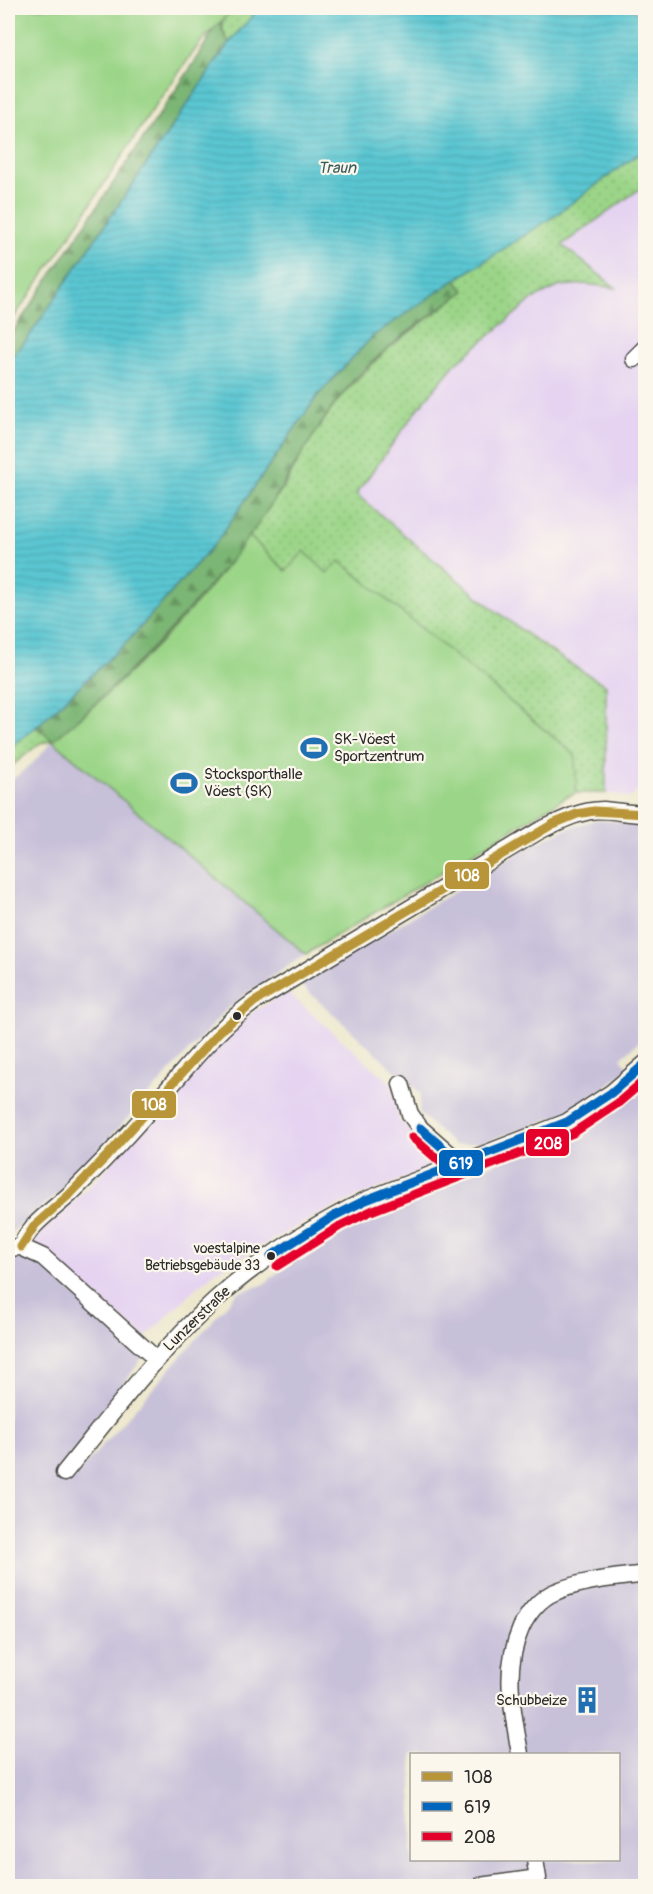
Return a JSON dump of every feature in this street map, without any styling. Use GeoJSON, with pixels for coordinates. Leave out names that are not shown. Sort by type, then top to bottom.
{"type":"FeatureCollection","features":[{"type":"Feature","properties":{"kind":"street","name":"Lunzerstraße"},"geometry":{"type":"LineString","coordinates":[[156,1359],[43,1257],[14,1248],[24,1235],[94,1170],[216,1034],[239,1012],[537,832],[568,816],[602,810],[645,814]]}},
{"type":"Feature","properties":{"kind":"street","name":"Lunzerstraße"},"geometry":{"type":"LineString","coordinates":[[64,1473],[156,1359],[214,1300],[251,1270],[334,1216],[366,1200],[567,1122],[611,1093],[645,1063]]}},
{"type":"Feature","properties":{"kind":"street"},"geometry":{"type":"LineString","coordinates":[[401,1083],[410,1114],[420,1128],[460,1163]]}},
{"type":"Feature","properties":{"kind":"street"},"geometry":{"type":"LineString","coordinates":[[520,1753],[510,1690],[510,1662],[525,1618],[553,1593],[574,1585],[645,1574]]}},
{"type":"Feature","properties":{"kind":"street"},"geometry":{"type":"LineString","coordinates":[[480,1887],[538,1878],[535,1861]]}},
{"type":"Feature","properties":{"kind":"shaded area"},"geometry":{"type":"Polygon","coordinates":[[[645,185],[645,785],[642,785],[631,798],[606,793],[606,685],[502,616],[356,494],[418,409],[454,365],[533,299],[560,286],[586,284],[615,288],[562,245],[645,185]]]}},
{"type":"Feature","properties":{"kind":"shaded area"},"geometry":{"type":"Polygon","coordinates":[[[53,741],[306,954],[250,991],[226,1010],[59,1193],[8,1235],[8,783],[33,763],[53,741]]]}},
{"type":"Feature","properties":{"kind":"shaded area"},"geometry":{"type":"Polygon","coordinates":[[[595,820],[645,823],[645,1036],[621,1058],[629,1068],[575,1110],[484,1142],[454,1145],[419,1113],[421,1094],[300,984],[529,847],[566,829],[595,820]]]}},
{"type":"Feature","properties":{"kind":"shaded area"},"geometry":{"type":"Polygon","coordinates":[[[287,992],[391,1083],[399,1121],[434,1148],[437,1157],[435,1164],[310,1219],[214,1273],[145,1338],[35,1246],[34,1239],[97,1179],[228,1034],[253,1012],[287,992]]]}},
{"type":"Feature","properties":{"kind":"shaded area"},"geometry":{"type":"Polygon","coordinates":[[[645,1078],[645,1886],[8,1886],[8,1254],[19,1253],[39,1263],[144,1356],[60,1470],[72,1480],[238,1292],[263,1285],[315,1241],[371,1210],[555,1141],[599,1116],[645,1078]]]}},
{"type":"Feature","properties":{"kind":"green space"},"geometry":{"type":"Polygon","coordinates":[[[8,8],[234,8],[200,43],[157,103],[8,326],[8,8]]]}},
{"type":"Feature","properties":{"kind":"green space"},"geometry":{"type":"Polygon","coordinates":[[[228,8],[259,8],[229,43],[222,25],[223,16],[228,8]]]}},
{"type":"Feature","properties":{"kind":"green space"},"geometry":{"type":"Polygon","coordinates":[[[222,14],[222,30],[229,43],[28,338],[8,362],[8,339],[196,60],[222,14]]]}},
{"type":"Feature","properties":{"kind":"green space"},"geometry":{"type":"Polygon","coordinates":[[[645,149],[645,185],[562,245],[616,288],[586,284],[560,286],[533,299],[454,365],[418,409],[356,494],[508,620],[572,665],[606,685],[606,793],[576,793],[575,755],[340,561],[328,573],[286,571],[249,536],[285,485],[309,441],[342,395],[385,351],[464,291],[455,280],[550,219],[645,149]]]}},
{"type":"Feature","properties":{"kind":"green space"},"geometry":{"type":"Polygon","coordinates":[[[455,280],[465,291],[382,353],[353,381],[314,434],[254,531],[219,575],[174,625],[127,673],[53,741],[36,727],[129,640],[217,541],[318,395],[373,336],[455,280]]]}},
{"type":"Feature","properties":{"kind":"green space","name":"SK-Vöest Sportzentrum"},"geometry":{"type":"Polygon","coordinates":[[[249,536],[286,571],[304,551],[327,573],[340,561],[575,755],[576,793],[306,954],[53,741],[158,645],[206,592],[249,536]]]}},
{"type":"Feature","properties":{"kind":"green space"},"geometry":{"type":"Polygon","coordinates":[[[36,727],[53,741],[40,743],[8,769],[8,749],[36,727]]]}},
{"type":"Feature","properties":{"kind":"water","name":"Traun"},"geometry":{"type":"Polygon","coordinates":[[[259,8],[633,8],[639,16],[645,14],[645,149],[550,219],[373,336],[318,395],[217,541],[129,640],[36,727],[8,749],[8,362],[28,338],[229,43],[259,8]]]}},
{"type":"Feature","properties":{"kind":"transit line","name":"108"},"geometry":{"type":"LineString","coordinates":[[21,1247],[35,1225],[70,1194],[107,1156],[219,1032],[254,1002],[553,824],[577,814],[594,811],[646,814]]}},
{"type":"Feature","properties":{"kind":"transit line","name":"619"},"geometry":{"type":"LineString","coordinates":[[271,1256],[334,1216],[366,1200],[567,1122],[611,1093],[646,1063]]}},
{"type":"Feature","properties":{"kind":"transit line","name":"208"},"geometry":{"type":"LineString","coordinates":[[277,1266],[340,1226],[371,1211],[573,1133],[618,1103],[646,1079]]}},
{"type":"Feature","properties":{"kind":"transit line","name":"619"},"geometry":{"type":"LineString","coordinates":[[420,1128],[460,1163]]}},
{"type":"Feature","properties":{"kind":"transit line","name":"208"},"geometry":{"type":"LineString","coordinates":[[412,1137],[452,1172]]}},
{"type":"Feature","properties":{"kind":"place","name":"SK-Vöest Sportzentrum"},"geometry":{"type":"Point","coordinates":[314,748]}},
{"type":"Feature","properties":{"kind":"place","name":"Stocksporthalle Vöest (SK)"},"geometry":{"type":"Point","coordinates":[184,783]}},
{"type":"Feature","properties":{"kind":"place","name":"voestalpine Betriebsgebäude 33"},"geometry":{"type":"Point","coordinates":[271,1256]}},
{"type":"Feature","properties":{"kind":"place","name":"Schubbeize"},"geometry":{"type":"Point","coordinates":[587,1700]}}]}
